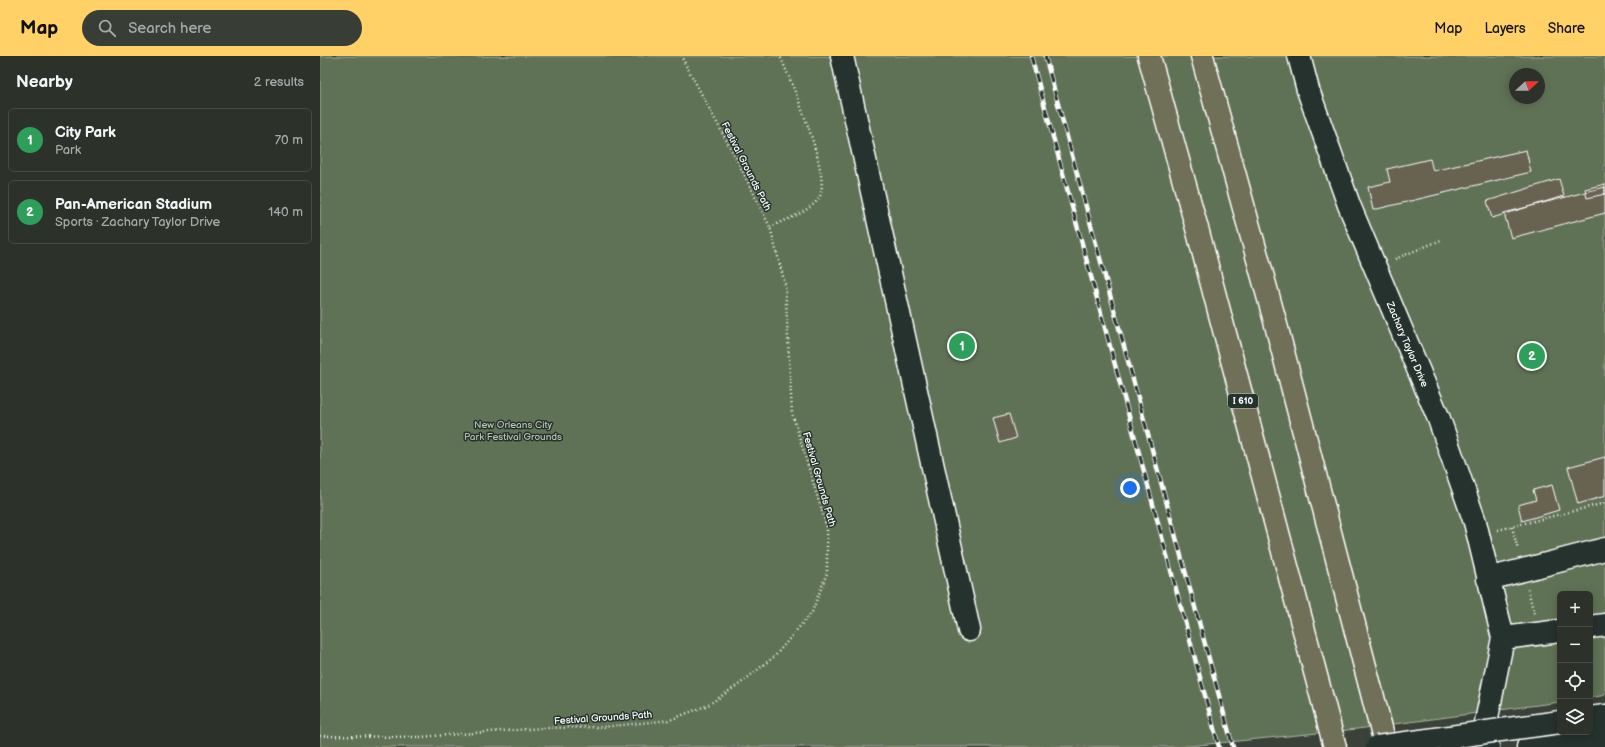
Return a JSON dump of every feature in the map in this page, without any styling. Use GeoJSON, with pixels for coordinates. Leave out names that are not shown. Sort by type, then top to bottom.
{"type":"FeatureCollection","features":[{"type":"Feature","properties":{"kind":"highway","name":"I 610"},"geometry":{"type":"LineString","coordinates":[[1149,56],[1198,232],[1335,747]]}},
{"type":"Feature","properties":{"kind":"highway"},"geometry":{"type":"LineString","coordinates":[[1202,56],[1273,313],[1386,747]]}},
{"type":"Feature","properties":{"kind":"street"},"geometry":{"type":"LineString","coordinates":[[842,56],[969,630]]}},
{"type":"Feature","properties":{"kind":"street","name":"Zachary Taylor Drive"},"geometry":{"type":"LineString","coordinates":[[1299,56],[1308,90],[1349,205],[1439,419],[1474,522],[1503,638],[1484,732],[1488,747]]}},
{"type":"Feature","properties":{"kind":"street"},"geometry":{"type":"LineString","coordinates":[[1488,579],[1605,549]]}},
{"type":"Feature","properties":{"kind":"street"},"geometry":{"type":"LineString","coordinates":[[1593,627],[1605,625]]}},
{"type":"Feature","properties":{"kind":"street"},"geometry":{"type":"LineString","coordinates":[[1503,638],[1557,631]]}},
{"type":"Feature","properties":{"kind":"street"},"geometry":{"type":"LineString","coordinates":[[1593,718],[1605,716]]}},
{"type":"Feature","properties":{"kind":"street"},"geometry":{"type":"LineString","coordinates":[[1377,747],[1557,722]]}},
{"type":"Feature","properties":{"kind":"street"},"geometry":{"type":"LineString","coordinates":[[1528,747],[1605,736]]}},
{"type":"Feature","properties":{"kind":"path","name":"Festival Grounds Path"},"geometry":{"type":"LineString","coordinates":[[320,736],[420,737],[543,728],[603,727],[670,720],[708,704],[741,683],[775,656],[812,612],[827,573],[827,528],[813,477],[792,413],[785,284],[770,227],[738,162],[681,56]]}},
{"type":"Feature","properties":{"kind":"path"},"geometry":{"type":"LineString","coordinates":[[770,227],[808,208],[820,197],[823,179],[799,99],[780,56]]}},
{"type":"Feature","properties":{"kind":"path"},"geometry":{"type":"LineString","coordinates":[[1392,260],[1441,240]]}},
{"type":"Feature","properties":{"kind":"path"},"geometry":{"type":"LineString","coordinates":[[1496,531],[1605,503]]}},
{"type":"Feature","properties":{"kind":"green space","name":"New Orleans City Park Festival Grounds"},"geometry":{"type":"Polygon","coordinates":[[[320,56],[1605,56],[1605,695],[1593,697],[1593,591],[1557,591],[1557,702],[1357,729],[1179,747],[320,747],[320,56]]]}},
{"type":"Feature","properties":{"kind":"building"},"geometry":{"type":"Polygon","coordinates":[[[1526,150],[1531,172],[1373,210],[1368,187],[1390,182],[1387,169],[1430,159],[1433,171],[1526,150]]]}},
{"type":"Feature","properties":{"kind":"building"},"geometry":{"type":"Polygon","coordinates":[[[1559,179],[1564,196],[1492,218],[1487,201],[1559,179]]]}},
{"type":"Feature","properties":{"kind":"building"},"geometry":{"type":"Polygon","coordinates":[[[1605,184],[1605,194],[1587,198],[1585,189],[1605,184]]]}},
{"type":"Feature","properties":{"kind":"building"},"geometry":{"type":"Polygon","coordinates":[[[1605,187],[1605,213],[1511,238],[1504,213],[1605,187]]]}},
{"type":"Feature","properties":{"kind":"building"},"geometry":{"type":"Polygon","coordinates":[[[1009,414],[1016,438],[1000,443],[993,418],[1009,414]]]}},
{"type":"Feature","properties":{"kind":"building"},"geometry":{"type":"Polygon","coordinates":[[[1605,457],[1605,496],[1578,504],[1568,467],[1605,457]]]}},
{"type":"Feature","properties":{"kind":"building"},"geometry":{"type":"Polygon","coordinates":[[[1552,485],[1559,510],[1522,521],[1518,505],[1536,500],[1533,490],[1552,485]]]}},
{"type":"Feature","properties":{"kind":"railway"},"geometry":{"type":"LineString","coordinates":[[1031,56],[1219,747]]}},
{"type":"Feature","properties":{"kind":"railway"},"geometry":{"type":"LineString","coordinates":[[1045,56],[1233,747]]}},
{"type":"Feature","properties":{"kind":"place","name":"City Park"},"geometry":{"type":"Point","coordinates":[962,346]}},
{"type":"Feature","properties":{"kind":"place","name":"Pan-American Stadium"},"geometry":{"type":"Point","coordinates":[1532,356]}}]}
